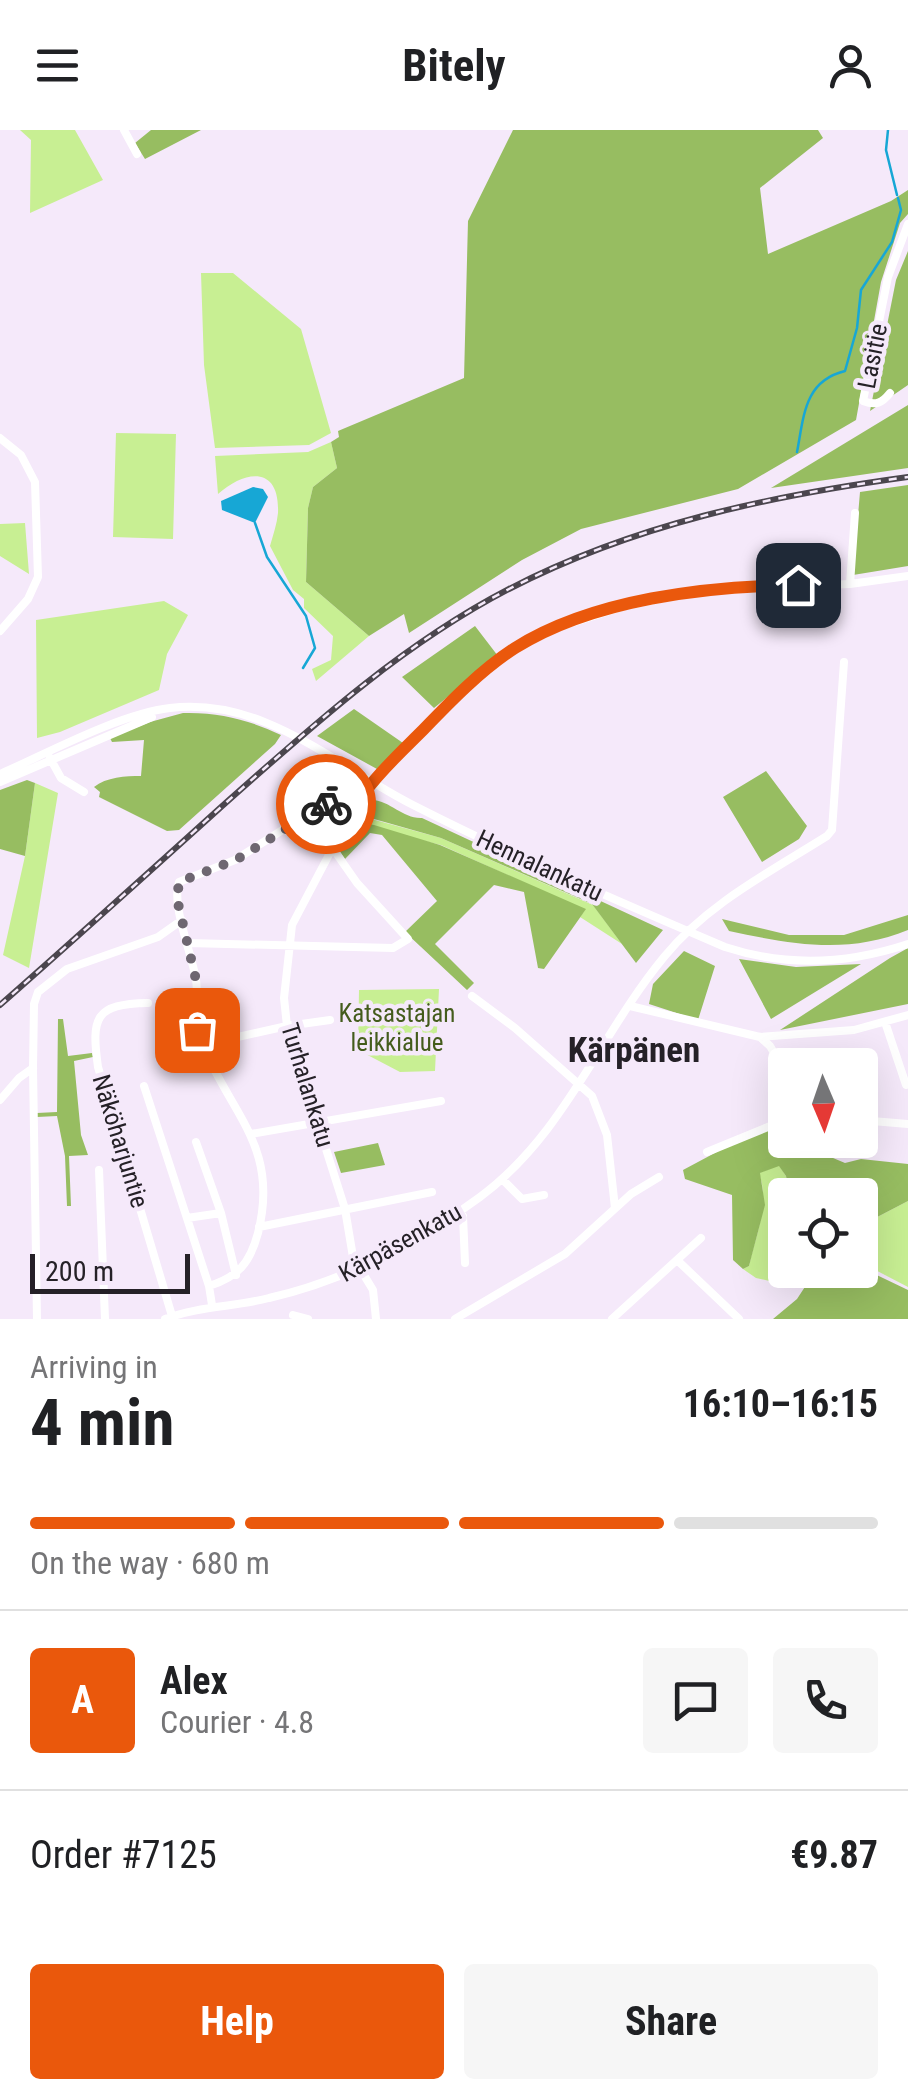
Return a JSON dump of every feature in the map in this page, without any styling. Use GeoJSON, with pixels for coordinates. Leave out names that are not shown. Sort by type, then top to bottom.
{"type":"FeatureCollection","features":[{"type":"Feature","properties":{"kind":"street"},"geometry":{"type":"LineString","coordinates":[[124,130],[137,154]]}},
{"type":"Feature","properties":{"kind":"street","name":"Lasitie"},"geometry":{"type":"LineString","coordinates":[[890,393],[883,402],[873,405],[864,401],[888,277],[908,224]]}},
{"type":"Feature","properties":{"kind":"street"},"geometry":{"type":"LineString","coordinates":[[0,438],[21,455],[34,482],[38,577],[28,599],[0,632]]}},
{"type":"Feature","properties":{"kind":"street"},"geometry":{"type":"LineString","coordinates":[[850,584],[855,513]]}},
{"type":"Feature","properties":{"kind":"street"},"geometry":{"type":"LineString","coordinates":[[209,1286],[236,1274],[248,1260],[260,1226],[264,1178],[251,1134],[197,1030],[196,980],[176,887],[183,880],[236,860],[308,813],[331,802],[358,796],[474,680],[516,648],[559,628],[625,606],[700,591],[850,584],[908,576]]}},
{"type":"Feature","properties":{"kind":"street","name":"Kärpäsenkatu"},"geometry":{"type":"LineString","coordinates":[[169,1318],[325,1282],[415,1240],[502,1180],[524,1159],[581,1084],[653,971],[687,931],[832,830],[844,662]]}},
{"type":"Feature","properties":{"kind":"street","name":"Hennalankatu"},"geometry":{"type":"LineString","coordinates":[[0,774],[132,724],[189,707],[228,710],[282,728],[372,782],[446,820],[687,931],[752,956],[801,961],[860,957],[908,944]]}},
{"type":"Feature","properties":{"kind":"street"},"geometry":{"type":"LineString","coordinates":[[50,757],[61,778],[84,792]]}},
{"type":"Feature","properties":{"kind":"street","name":"Hennalankatu"},"geometry":{"type":"LineString","coordinates":[[0,782],[50,757]]}},
{"type":"Feature","properties":{"kind":"street"},"geometry":{"type":"LineString","coordinates":[[188,943],[393,948],[408,939],[357,884],[308,813]]}},
{"type":"Feature","properties":{"kind":"street","name":"Turhalankatu"},"geometry":{"type":"LineString","coordinates":[[332,849],[292,925],[284,998],[288,1026],[345,1209],[353,1257],[373,1290],[376,1319]]}},
{"type":"Feature","properties":{"kind":"street"},"geometry":{"type":"LineString","coordinates":[[37,1319],[34,1004],[46,983],[73,966],[158,937],[182,920]]}},
{"type":"Feature","properties":{"kind":"street"},"geometry":{"type":"LineString","coordinates":[[472,996],[592,1096],[608,1135],[615,1208]]}},
{"type":"Feature","properties":{"kind":"street","name":"Näköharjuntie"},"geometry":{"type":"LineString","coordinates":[[148,1003],[120,1004],[104,1010],[98,1016],[94,1035],[98,1067],[169,1318]]}},
{"type":"Feature","properties":{"kind":"street"},"geometry":{"type":"LineString","coordinates":[[630,1006],[760,1037],[821,1034],[908,1015]]}},
{"type":"Feature","properties":{"kind":"street"},"geometry":{"type":"LineString","coordinates":[[202,1045],[330,1020]]}},
{"type":"Feature","properties":{"kind":"street"},"geometry":{"type":"LineString","coordinates":[[885,1022],[906,1086]]}},
{"type":"Feature","properties":{"kind":"street"},"geometry":{"type":"LineString","coordinates":[[760,1037],[771,1048]]}},
{"type":"Feature","properties":{"kind":"street"},"geometry":{"type":"LineString","coordinates":[[0,1100],[33,1068]]}},
{"type":"Feature","properties":{"kind":"street"},"geometry":{"type":"LineString","coordinates":[[144,1086],[212,1305]]}},
{"type":"Feature","properties":{"kind":"street"},"geometry":{"type":"LineString","coordinates":[[9,1091],[34,1090]]}},
{"type":"Feature","properties":{"kind":"street"},"geometry":{"type":"LineString","coordinates":[[251,1134],[441,1101]]}},
{"type":"Feature","properties":{"kind":"street"},"geometry":{"type":"LineString","coordinates":[[878,1122],[908,1124]]}},
{"type":"Feature","properties":{"kind":"street"},"geometry":{"type":"LineString","coordinates":[[707,1152],[768,1127]]}},
{"type":"Feature","properties":{"kind":"street"},"geometry":{"type":"LineString","coordinates":[[196,1142],[221,1213],[236,1274]]}},
{"type":"Feature","properties":{"kind":"street"},"geometry":{"type":"LineString","coordinates":[[98,1170],[105,1319]]}},
{"type":"Feature","properties":{"kind":"street"},"geometry":{"type":"LineString","coordinates":[[456,1319],[564,1254],[631,1194],[659,1177]]}},
{"type":"Feature","properties":{"kind":"street"},"geometry":{"type":"LineString","coordinates":[[502,1180],[522,1199],[544,1195]]}},
{"type":"Feature","properties":{"kind":"street"},"geometry":{"type":"LineString","coordinates":[[260,1226],[432,1192]]}},
{"type":"Feature","properties":{"kind":"street"},"geometry":{"type":"LineString","coordinates":[[459,1211],[465,1262]]}},
{"type":"Feature","properties":{"kind":"street"},"geometry":{"type":"LineString","coordinates":[[187,1218],[221,1213]]}},
{"type":"Feature","properties":{"kind":"street"},"geometry":{"type":"LineString","coordinates":[[612,1319],[701,1238]]}},
{"type":"Feature","properties":{"kind":"street"},"geometry":{"type":"LineString","coordinates":[[676,1260],[740,1319]]}},
{"type":"Feature","properties":{"kind":"street"},"geometry":{"type":"LineString","coordinates":[[294,1315],[308,1319]]}},
{"type":"Feature","properties":{"kind":"green space"},"geometry":{"type":"Polygon","coordinates":[[[20,130],[75,130],[103,180],[30,213],[31,140],[20,130]]]}},
{"type":"Feature","properties":{"kind":"green space"},"geometry":{"type":"Polygon","coordinates":[[[151,130],[201,130],[145,159],[135,143],[151,130]]]}},
{"type":"Feature","properties":{"kind":"green space"},"geometry":{"type":"Polygon","coordinates":[[[513,130],[818,130],[823,138],[760,188],[768,254],[908,190],[908,214],[900,223],[881,282],[856,420],[738,489],[581,529],[522,560],[409,633],[404,614],[369,636],[306,582],[308,508],[313,487],[337,468],[331,442],[339,437],[338,431],[464,378],[468,221],[513,130]]]}},
{"type":"Feature","properties":{"kind":"green space"},"geometry":{"type":"Polygon","coordinates":[[[908,251],[908,385],[870,411],[896,280],[908,251]]]}},
{"type":"Feature","properties":{"kind":"green space"},"geometry":{"type":"Polygon","coordinates":[[[201,273],[233,273],[301,329],[331,433],[309,445],[215,448],[204,365],[201,273]]]}},
{"type":"Feature","properties":{"kind":"green space"},"geometry":{"type":"Polygon","coordinates":[[[908,405],[908,468],[771,488],[908,405]]]}},
{"type":"Feature","properties":{"kind":"green space"},"geometry":{"type":"Polygon","coordinates":[[[116,433],[176,434],[173,539],[113,537],[116,433]]]}},
{"type":"Feature","properties":{"kind":"green space"},"geometry":{"type":"Polygon","coordinates":[[[331,442],[337,468],[313,487],[308,508],[306,582],[369,636],[316,681],[312,669],[331,660],[333,636],[304,608],[304,599],[293,590],[270,546],[278,513],[273,486],[259,476],[249,477],[218,494],[215,456],[308,452],[331,442]]]}},
{"type":"Feature","properties":{"kind":"green space"},"geometry":{"type":"Polygon","coordinates":[[[908,485],[908,566],[853,575],[860,492],[908,485]]]}},
{"type":"Feature","properties":{"kind":"green space"},"geometry":{"type":"Polygon","coordinates":[[[25,523],[29,574],[0,556],[0,524],[25,523]]]}},
{"type":"Feature","properties":{"kind":"green space"},"geometry":{"type":"Polygon","coordinates":[[[164,601],[188,615],[167,654],[159,690],[37,738],[36,620],[164,601]]]}},
{"type":"Feature","properties":{"kind":"green space"},"geometry":{"type":"Polygon","coordinates":[[[475,626],[498,656],[434,708],[402,677],[475,626]]]}},
{"type":"Feature","properties":{"kind":"green space"},"geometry":{"type":"Polygon","coordinates":[[[354,709],[403,743],[377,769],[317,736],[354,709]]]}},
{"type":"Feature","properties":{"kind":"green space"},"geometry":{"type":"Polygon","coordinates":[[[183,713],[234,718],[281,735],[179,830],[167,831],[99,797],[100,792],[94,787],[110,779],[141,776],[144,740],[112,742],[110,738],[183,713]]]}},
{"type":"Feature","properties":{"kind":"green space"},"geometry":{"type":"Polygon","coordinates":[[[766,771],[807,826],[799,839],[762,862],[723,797],[766,771]]]}},
{"type":"Feature","properties":{"kind":"green space"},"geometry":{"type":"Polygon","coordinates":[[[27,780],[35,783],[25,856],[0,849],[0,790],[27,780]]]}},
{"type":"Feature","properties":{"kind":"green space"},"geometry":{"type":"Polygon","coordinates":[[[35,783],[58,793],[29,968],[3,955],[25,856],[35,783]]]}},
{"type":"Feature","properties":{"kind":"green space"},"geometry":{"type":"Polygon","coordinates":[[[372,800],[422,818],[663,930],[636,963],[592,904],[441,838],[374,819],[327,812],[372,800]]]}},
{"type":"Feature","properties":{"kind":"green space"},"geometry":{"type":"Polygon","coordinates":[[[327,812],[441,838],[593,905],[622,944],[580,917],[585,910],[441,845],[322,816],[327,812]]]}},
{"type":"Feature","properties":{"kind":"green space"},"geometry":{"type":"Polygon","coordinates":[[[322,816],[374,825],[440,845],[586,909],[544,969],[538,968],[524,892],[494,885],[435,944],[474,983],[467,990],[405,932],[437,901],[382,835],[370,833],[345,859],[323,826],[322,816]]]}},
{"type":"Feature","properties":{"kind":"green space"},"geometry":{"type":"Polygon","coordinates":[[[908,915],[908,930],[841,945],[797,943],[729,931],[722,919],[789,935],[844,935],[908,915]]]}},
{"type":"Feature","properties":{"kind":"green space"},"geometry":{"type":"Polygon","coordinates":[[[908,948],[908,1004],[780,1030],[890,958],[908,948]]]}},
{"type":"Feature","properties":{"kind":"green space"},"geometry":{"type":"Polygon","coordinates":[[[684,951],[715,966],[698,1020],[649,1004],[653,984],[684,951]]]}},
{"type":"Feature","properties":{"kind":"green space"},"geometry":{"type":"Polygon","coordinates":[[[739,959],[796,967],[861,964],[771,1019],[739,959]]]}},
{"type":"Feature","properties":{"kind":"green space","name":"Katsastajan leikkialue"},"geometry":{"type":"Polygon","coordinates":[[[439,989],[435,1071],[400,1072],[358,1050],[359,990],[439,989]]]}},
{"type":"Feature","properties":{"kind":"green space"},"geometry":{"type":"Polygon","coordinates":[[[58,1019],[63,1019],[68,1056],[92,1053],[93,1057],[74,1061],[81,1135],[88,1155],[69,1156],[71,1206],[67,1206],[65,1156],[57,1116],[37,1117],[37,1113],[57,1112],[58,1019]]]}},
{"type":"Feature","properties":{"kind":"green space"},"geometry":{"type":"Polygon","coordinates":[[[768,1130],[768,1158],[908,1164],[908,1201],[878,1217],[878,1178],[786,1178],[779,1166],[760,1173],[765,1205],[749,1266],[743,1269],[733,1260],[732,1195],[685,1179],[683,1170],[741,1139],[768,1130]]]}},
{"type":"Feature","properties":{"kind":"green space"},"geometry":{"type":"Polygon","coordinates":[[[378,1143],[385,1165],[341,1173],[334,1152],[378,1143]]]}},
{"type":"Feature","properties":{"kind":"green space"},"geometry":{"type":"Polygon","coordinates":[[[779,1165],[786,1178],[768,1178],[768,1281],[743,1269],[749,1266],[761,1219],[759,1173],[779,1165]]]}},
{"type":"Feature","properties":{"kind":"green space"},"geometry":{"type":"Polygon","coordinates":[[[908,1201],[908,1287],[878,1271],[878,1217],[908,1201]]]}},
{"type":"Feature","properties":{"kind":"green space"},"geometry":{"type":"Polygon","coordinates":[[[878,1276],[908,1290],[908,1319],[773,1319],[804,1288],[878,1288],[878,1276]]]}},
{"type":"Feature","properties":{"kind":"water"},"geometry":{"type":"Polygon","coordinates":[[[253,487],[263,489],[268,497],[255,523],[222,510],[221,501],[253,487]]]}},
{"type":"Feature","properties":{"kind":"waterway"},"geometry":{"type":"LineString","coordinates":[[888,130],[886,150],[897,195]]}},
{"type":"Feature","properties":{"kind":"waterway"},"geometry":{"type":"LineString","coordinates":[[797,452],[808,402],[821,383],[845,371],[857,328],[861,290],[892,242],[901,210],[898,198]]}},
{"type":"Feature","properties":{"kind":"waterway"},"geometry":{"type":"LineString","coordinates":[[255,523],[267,557],[306,616],[315,648],[303,668]]}},
{"type":"Feature","properties":{"kind":"railway"},"geometry":{"type":"LineString","coordinates":[[0,1005],[323,718],[394,662],[469,611],[557,566],[654,530],[805,493],[908,477]]}},
{"type":"Feature","properties":{"kind":"way so far"},"geometry":{"type":"LineString","coordinates":[[197,1030],[196,980],[176,887],[183,880],[236,860],[326,804]]}},
{"type":"Feature","properties":{"kind":"district","name":"Kärpänen"},"geometry":{"type":"Point","coordinates":[634,1050]}},
{"type":"Feature","properties":{"kind":"route"},"geometry":{"type":"LineString","coordinates":[[326,804],[365,792],[474,680],[516,648],[559,628],[594,614],[669,596],[798,585]]}}]}
